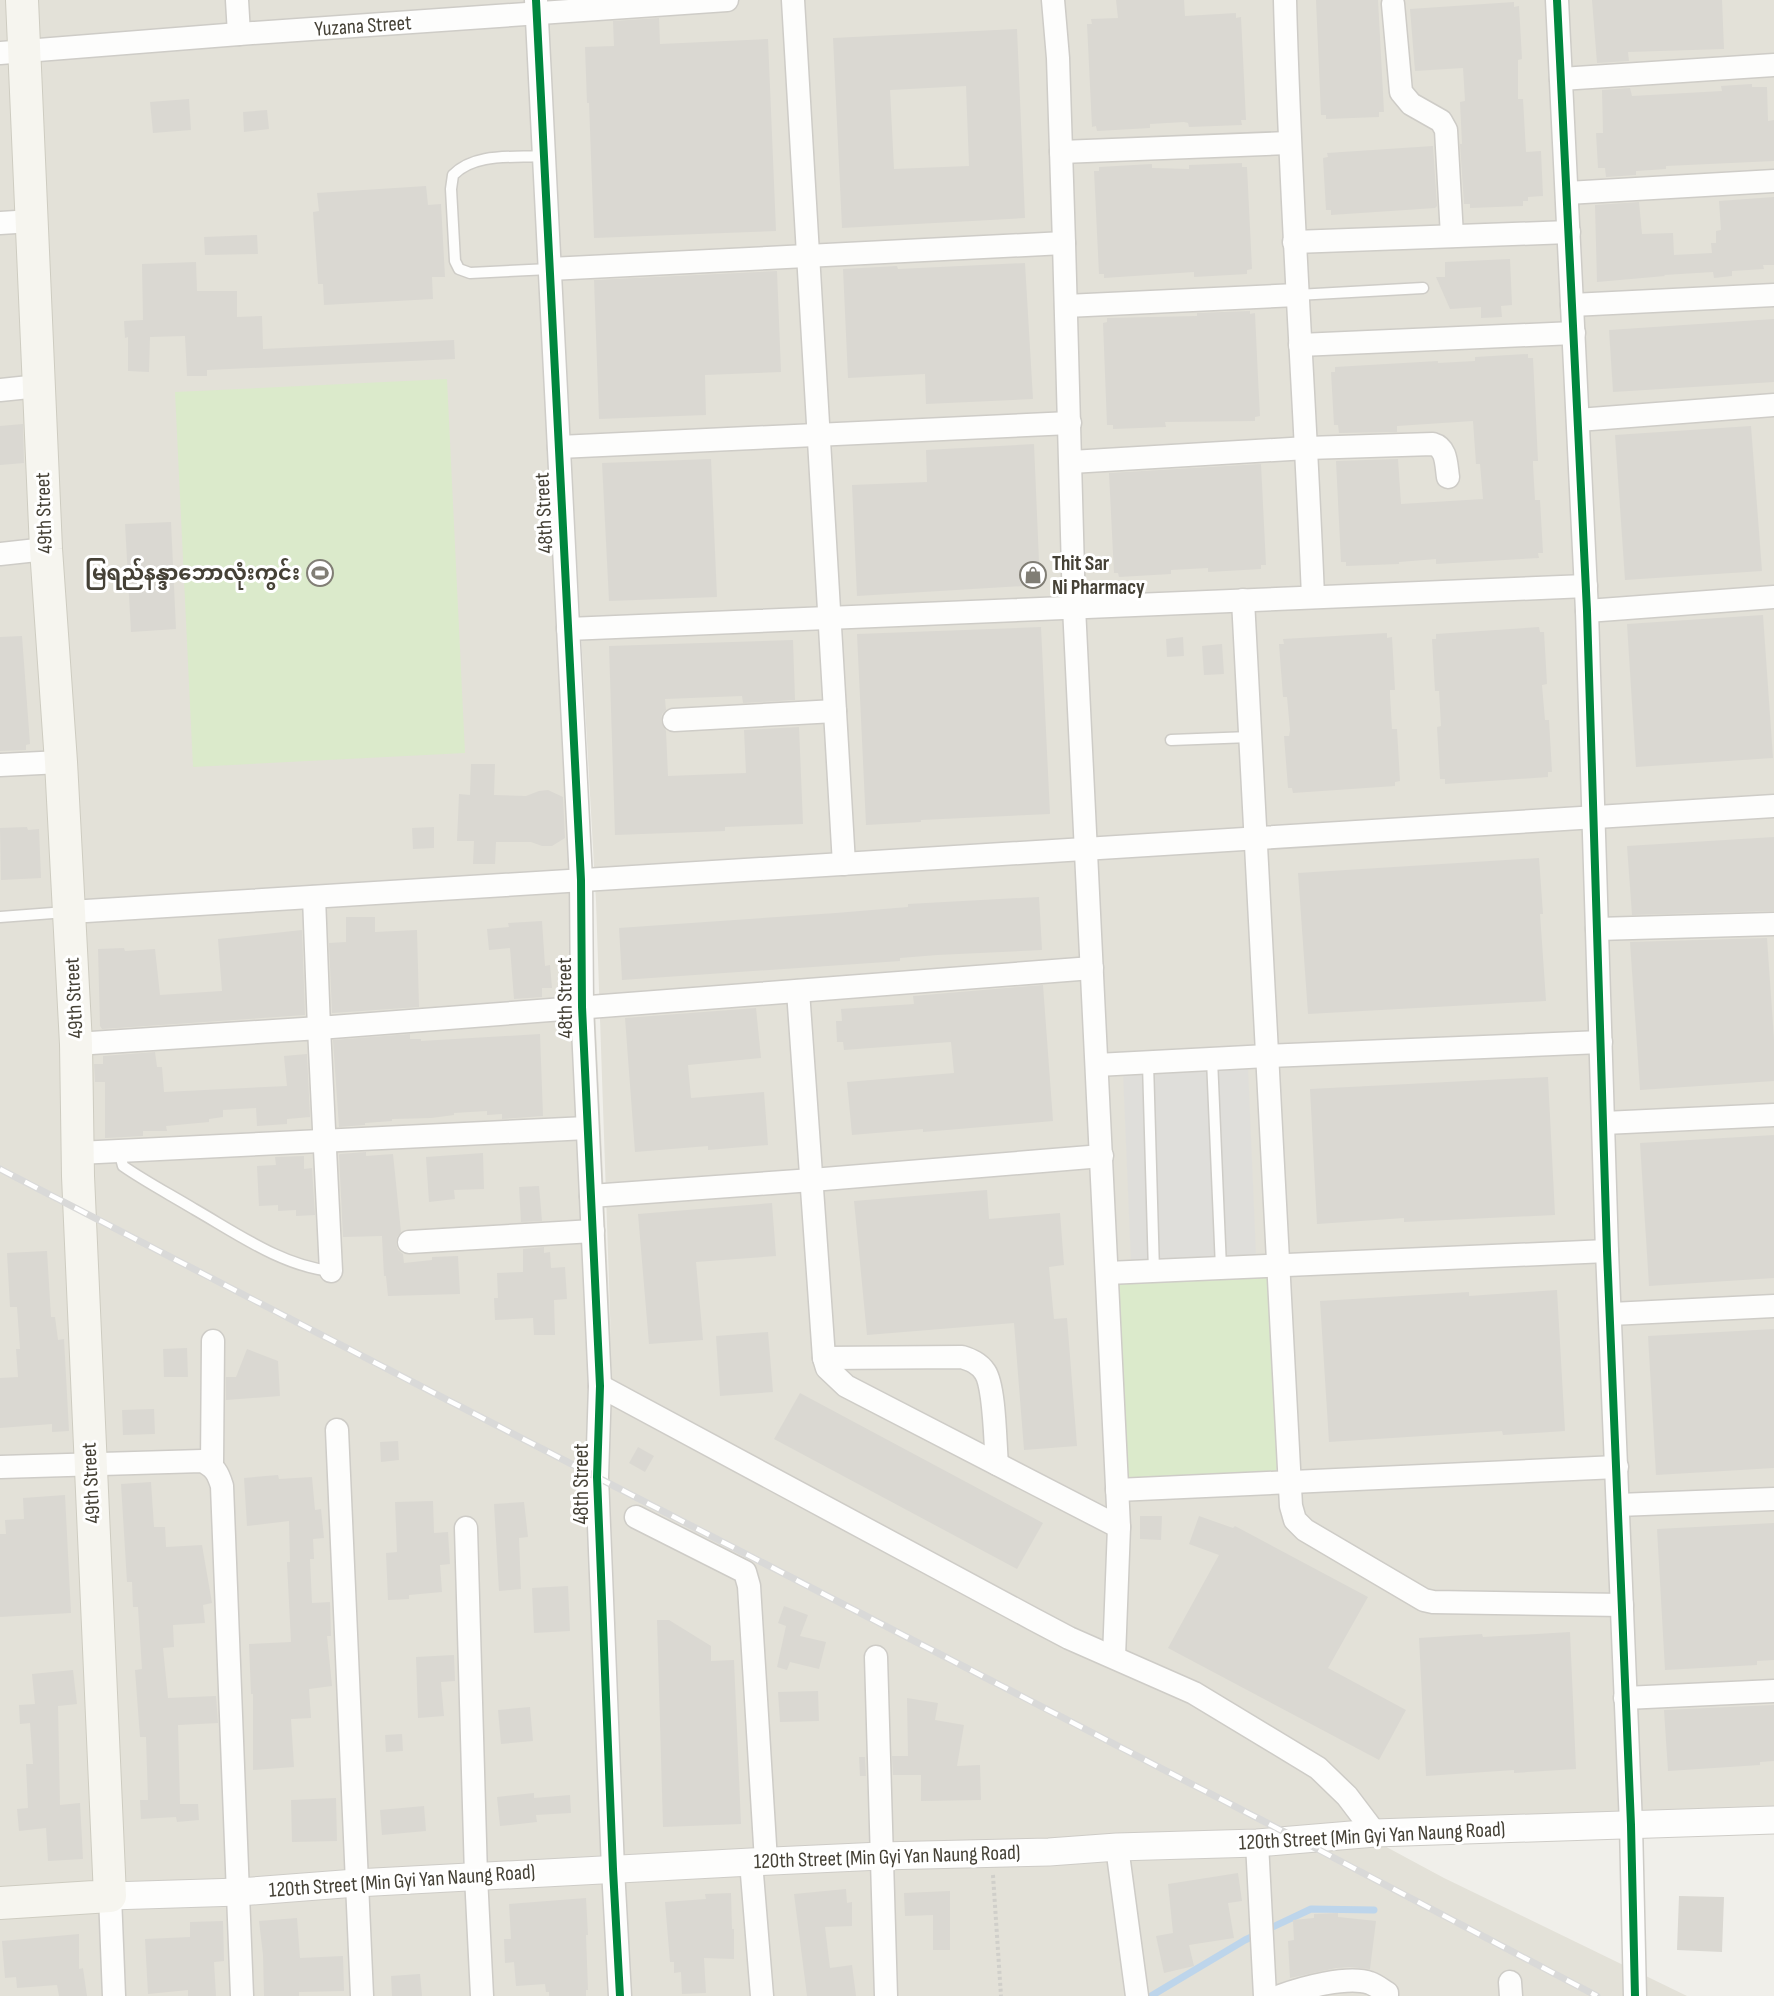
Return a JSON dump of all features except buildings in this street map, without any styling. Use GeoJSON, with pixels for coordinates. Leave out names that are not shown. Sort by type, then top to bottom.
{"type":"FeatureCollection","features":[{"type":"Feature","properties":{"kind":"main road","name":"49th Street"},"geometry":{"type":"LineString","coordinates":[[22,0],[12,52],[32,221],[46,549],[70,912],[90,1465],[111,1896]]}},
{"type":"Feature","properties":{"kind":"main road","name":"120th Street (Min Gyi Yan Naung Road)"},"geometry":{"type":"LineString","coordinates":[[0,1903],[111,1896]]}},
{"type":"Feature","properties":{"kind":"street"},"geometry":{"type":"LineString","coordinates":[[237,0],[239,34]]}},
{"type":"Feature","properties":{"kind":"street","name":"Yuzana Street"},"geometry":{"type":"LineString","coordinates":[[12,52],[536,7],[727,0]]}},
{"type":"Feature","properties":{"kind":"street"},"geometry":{"type":"LineString","coordinates":[[793,0],[844,864]]}},
{"type":"Feature","properties":{"kind":"street"},"geometry":{"type":"LineString","coordinates":[[1053,0],[1061,152],[1074,607],[1118,1490],[1119,1527],[1114,1657]]}},
{"type":"Feature","properties":{"kind":"street"},"geometry":{"type":"LineString","coordinates":[[1285,0],[1288,143],[1307,448],[1313,597]]}},
{"type":"Feature","properties":{"kind":"street"},"geometry":{"type":"LineString","coordinates":[[1557,0],[1587,610],[1607,1251],[1617,1467],[1635,1996]]}},
{"type":"Feature","properties":{"kind":"street"},"geometry":{"type":"LineString","coordinates":[[1393,4],[1401,92],[1411,104],[1441,121],[1446,130],[1452,236]]}},
{"type":"Feature","properties":{"kind":"street","name":"48th Street"},"geometry":{"type":"LineString","coordinates":[[536,7],[581,880],[582,1007],[600,1386],[597,1477],[620,1996]]}},
{"type":"Feature","properties":{"kind":"street"},"geometry":{"type":"LineString","coordinates":[[1561,79],[1774,65]]}},
{"type":"Feature","properties":{"kind":"street"},"geometry":{"type":"LineString","coordinates":[[1061,152],[1288,143]]}},
{"type":"Feature","properties":{"kind":"street"},"geometry":{"type":"LineString","coordinates":[[1567,193],[1774,181]]}},
{"type":"Feature","properties":{"kind":"street"},"geometry":{"type":"LineString","coordinates":[[0,223],[32,221]]}},
{"type":"Feature","properties":{"kind":"street"},"geometry":{"type":"LineString","coordinates":[[1294,242],[1569,232]]}},
{"type":"Feature","properties":{"kind":"street"},"geometry":{"type":"LineString","coordinates":[[550,269],[1064,243]]}},
{"type":"Feature","properties":{"kind":"street"},"geometry":{"type":"LineString","coordinates":[[1572,305],[1774,294]]}},
{"type":"Feature","properties":{"kind":"street"},"geometry":{"type":"LineString","coordinates":[[1066,306],[1297,295]]}},
{"type":"Feature","properties":{"kind":"street"},"geometry":{"type":"LineString","coordinates":[[1300,345],[1574,333]]}},
{"type":"Feature","properties":{"kind":"street"},"geometry":{"type":"LineString","coordinates":[[0,390],[39,386]]}},
{"type":"Feature","properties":{"kind":"street"},"geometry":{"type":"LineString","coordinates":[[1578,420],[1774,405]]}},
{"type":"Feature","properties":{"kind":"street"},"geometry":{"type":"LineString","coordinates":[[559,447],[1070,423]]}},
{"type":"Feature","properties":{"kind":"street"},"geometry":{"type":"LineString","coordinates":[[1071,462],[1307,448],[1433,444],[1444,450],[1448,477]]}},
{"type":"Feature","properties":{"kind":"street"},"geometry":{"type":"LineString","coordinates":[[0,554],[46,549]]}},
{"type":"Feature","properties":{"kind":"street"},"geometry":{"type":"LineString","coordinates":[[568,629],[1586,586]]}},
{"type":"Feature","properties":{"kind":"street"},"geometry":{"type":"LineString","coordinates":[[1587,610],[1774,597]]}},
{"type":"Feature","properties":{"kind":"street"},"geometry":{"type":"LineString","coordinates":[[1243,600],[1290,1506],[1295,1520],[1305,1530],[1424,1600],[1446,1604],[1622,1605]]}},
{"type":"Feature","properties":{"kind":"street"},"geometry":{"type":"LineString","coordinates":[[674,720],[835,711]]}},
{"type":"Feature","properties":{"kind":"street"},"geometry":{"type":"LineString","coordinates":[[0,765],[60,762]]}},
{"type":"Feature","properties":{"kind":"street"},"geometry":{"type":"LineString","coordinates":[[70,912],[1774,806]]}},
{"type":"Feature","properties":{"kind":"street"},"geometry":{"type":"LineString","coordinates":[[314,897],[331,1271]]}},
{"type":"Feature","properties":{"kind":"street"},"geometry":{"type":"LineString","coordinates":[[1596,929],[1774,924]]}},
{"type":"Feature","properties":{"kind":"street"},"geometry":{"type":"LineString","coordinates":[[76,1044],[319,1028],[1092,968]]}},
{"type":"Feature","properties":{"kind":"street"},"geometry":{"type":"LineString","coordinates":[[798,991],[824,1358],[827,1368],[846,1386],[1119,1527]]}},
{"type":"Feature","properties":{"kind":"street"},"geometry":{"type":"LineString","coordinates":[[1097,1065],[1601,1042]]}},
{"type":"Feature","properties":{"kind":"street"},"geometry":{"type":"LineString","coordinates":[[1604,1123],[1774,1115]]}},
{"type":"Feature","properties":{"kind":"street"},"geometry":{"type":"LineString","coordinates":[[78,1153],[587,1128]]}},
{"type":"Feature","properties":{"kind":"street"},"geometry":{"type":"LineString","coordinates":[[591,1196],[1102,1156]]}},
{"type":"Feature","properties":{"kind":"street"},"geometry":{"type":"LineString","coordinates":[[409,1242],[592,1231]]}},
{"type":"Feature","properties":{"kind":"street"},"geometry":{"type":"LineString","coordinates":[[1107,1274],[1607,1251]]}},
{"type":"Feature","properties":{"kind":"street"},"geometry":{"type":"LineString","coordinates":[[1611,1314],[1774,1306]]}},
{"type":"Feature","properties":{"kind":"street"},"geometry":{"type":"LineString","coordinates":[[212,1465],[213,1341]]}},
{"type":"Feature","properties":{"kind":"street"},"geometry":{"type":"LineString","coordinates":[[824,1358],[962,1357],[980,1365],[990,1387],[997,1464]]}},
{"type":"Feature","properties":{"kind":"street"},"geometry":{"type":"LineString","coordinates":[[600,1386],[1069,1638],[1194,1693],[1318,1768],[1347,1796],[1375,1833]]}},
{"type":"Feature","properties":{"kind":"street"},"geometry":{"type":"LineString","coordinates":[[337,1430],[362,1996]]}},
{"type":"Feature","properties":{"kind":"street"},"geometry":{"type":"LineString","coordinates":[[0,1467],[202,1461],[212,1465],[218,1472],[222,1486],[242,1996]]}},
{"type":"Feature","properties":{"kind":"street"},"geometry":{"type":"LineString","coordinates":[[1118,1490],[1617,1467]]}},
{"type":"Feature","properties":{"kind":"street"},"geometry":{"type":"LineString","coordinates":[[1618,1505],[1774,1499]]}},
{"type":"Feature","properties":{"kind":"street"},"geometry":{"type":"LineString","coordinates":[[636,1517],[745,1572],[749,1586],[762,1996]]}},
{"type":"Feature","properties":{"kind":"street"},"geometry":{"type":"LineString","coordinates":[[466,1528],[476,1876],[482,1996]]}},
{"type":"Feature","properties":{"kind":"street"},"geometry":{"type":"LineString","coordinates":[[876,1658],[880,1856],[886,1996]]}},
{"type":"Feature","properties":{"kind":"street"},"geometry":{"type":"LineString","coordinates":[[1625,1698],[1774,1691]]}},
{"type":"Feature","properties":{"kind":"street","name":"120th Street (Min Gyi Yan Naung Road)"},"geometry":{"type":"LineString","coordinates":[[111,1896],[238,1892],[356,1882],[758,1861],[1048,1852],[1117,1846],[1257,1843],[1375,1833],[1774,1820]]}},
{"type":"Feature","properties":{"kind":"street"},"geometry":{"type":"LineString","coordinates":[[1257,1843],[1265,1996]]}},
{"type":"Feature","properties":{"kind":"street"},"geometry":{"type":"LineString","coordinates":[[1117,1846],[1137,1996]]}},
{"type":"Feature","properties":{"kind":"street","name":"49th Street"},"geometry":{"type":"LineString","coordinates":[[111,1896],[114,1996]]}},
{"type":"Feature","properties":{"kind":"street"},"geometry":{"type":"LineString","coordinates":[[1280,1996],[1318,1985],[1343,1981],[1370,1982],[1387,1993],[1387,1996]]}},
{"type":"Feature","properties":{"kind":"lane"},"geometry":{"type":"LineString","coordinates":[[544,156],[479,160],[466,164],[453,175],[451,189],[455,261],[459,269],[470,273],[550,269]]}},
{"type":"Feature","properties":{"kind":"lane"},"geometry":{"type":"LineString","coordinates":[[1297,295],[1423,288]]}},
{"type":"Feature","properties":{"kind":"lane"},"geometry":{"type":"LineString","coordinates":[[1171,740],[1250,737]]}},
{"type":"Feature","properties":{"kind":"lane"},"geometry":{"type":"LineString","coordinates":[[0,917],[70,912]]}},
{"type":"Feature","properties":{"kind":"lane"},"geometry":{"type":"LineString","coordinates":[[1212,1059],[1221,1268]]}},
{"type":"Feature","properties":{"kind":"lane"},"geometry":{"type":"LineString","coordinates":[[1148,1062],[1154,1272]]}},
{"type":"Feature","properties":{"kind":"lane"},"geometry":{"type":"LineString","coordinates":[[119,1150],[123,1166],[214,1220],[297,1264],[331,1271]]}},
{"type":"Feature","properties":{"kind":"path"},"geometry":{"type":"LineString","coordinates":[[991,1853],[1001,1996]]}},
{"type":"Feature","properties":{"kind":"shaded area"},"geometry":{"type":"Polygon","coordinates":[[[0,0],[1774,0],[1774,1808],[1353,1829],[1444,1878],[1687,1996],[0,1996],[0,0]],[[553,136],[611,1339],[596,901],[553,136]]]}},
{"type":"Feature","properties":{"kind":"shaded area"},"geometry":{"type":"Polygon","coordinates":[[[1248,1067],[1256,1256],[1131,1262],[1123,1072],[1248,1067]]]}},
{"type":"Feature","properties":{"kind":"green space","name":"မြရည်နန္ဒာဘောလုံးကွင်း"},"geometry":{"type":"Polygon","coordinates":[[[447,379],[465,753],[193,767],[175,392],[447,379]]]}},
{"type":"Feature","properties":{"kind":"green space"},"geometry":{"type":"Polygon","coordinates":[[[1266,1277],[1277,1467],[1275,1472],[1125,1479],[1114,1289],[1121,1280],[1266,1277]]]}},
{"type":"Feature","properties":{"kind":"waterway"},"geometry":{"type":"LineString","coordinates":[[1151,1996],[1245,1940],[1311,1909],[1374,1910]]}},
{"type":"Feature","properties":{"kind":"railway"},"geometry":{"type":"LineString","coordinates":[[0,1169],[1300,1840],[1597,1996]]}},
{"type":"Feature","properties":{"kind":"cycle path"},"geometry":{"type":"LineString","coordinates":[[536,0],[581,880],[582,1007],[600,1386],[597,1477],[620,1996]]}},
{"type":"Feature","properties":{"kind":"cycle path"},"geometry":{"type":"LineString","coordinates":[[1557,0],[1587,611],[1607,1251],[1631,1825],[1635,1996]]}},
{"type":"Feature","properties":{"kind":"place","name":"မြရည်နန္ဒာဘောလုံးကွင်း"},"geometry":{"type":"Point","coordinates":[320,573]}},
{"type":"Feature","properties":{"kind":"place","name":"Thit Sar Ni Pharmacy"},"geometry":{"type":"Point","coordinates":[1033,575]}}]}
